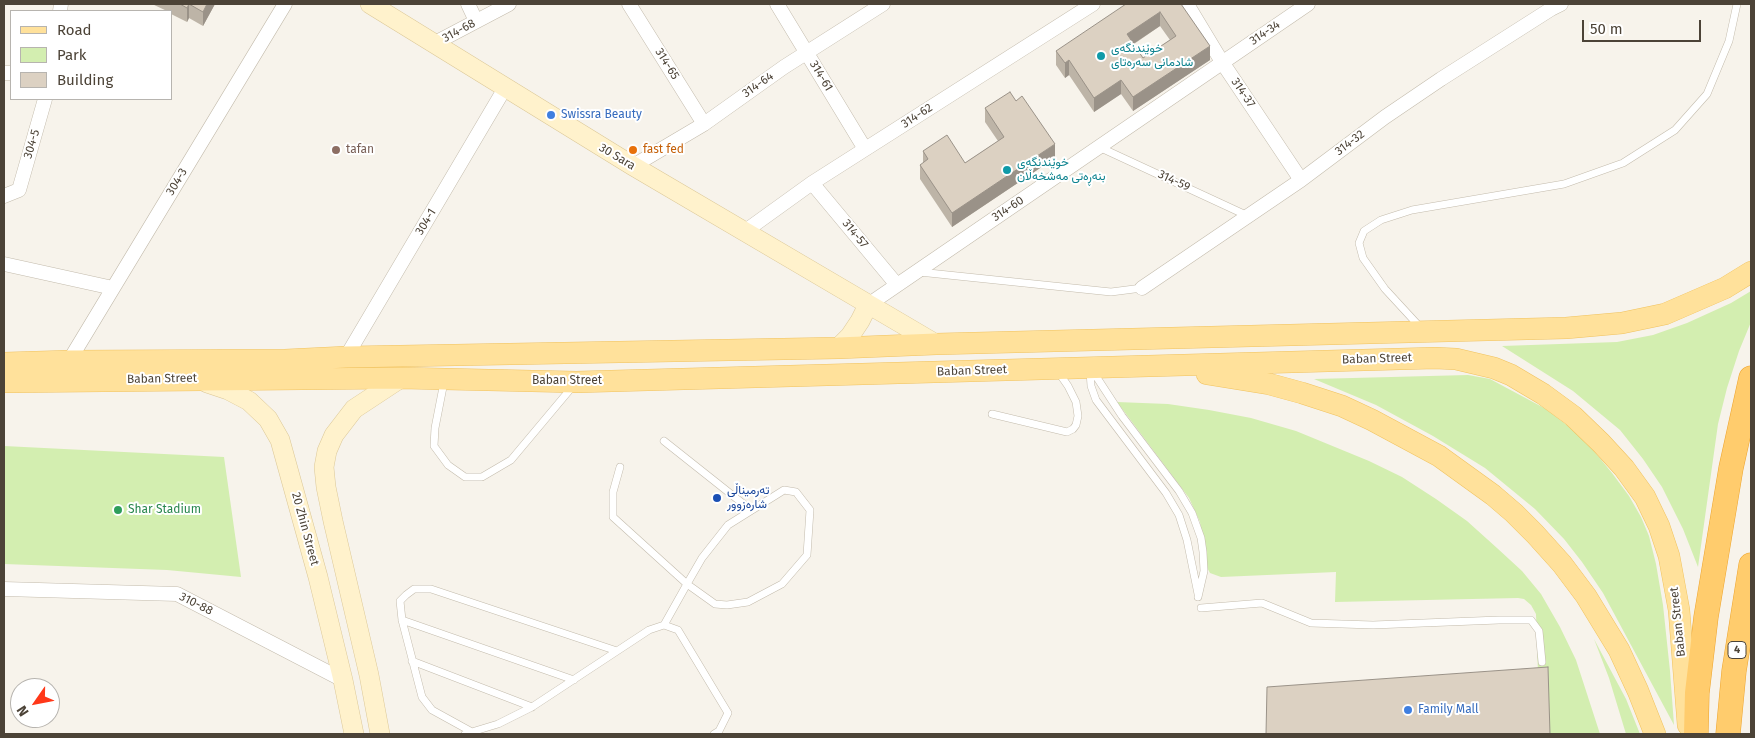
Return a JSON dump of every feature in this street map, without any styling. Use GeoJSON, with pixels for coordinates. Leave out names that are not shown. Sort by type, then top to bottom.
{"type":"FeatureCollection","features":[{"type":"Feature","properties":{"kind":"highway"},"geometry":{"type":"LineString","coordinates":[[1696,734],[1697,693],[1706,617],[1731,468],[1751,378]]}},
{"type":"Feature","properties":{"kind":"highway","name":"4"},"geometry":{"type":"LineString","coordinates":[[1728,734],[1734,671],[1751,566]]}},
{"type":"Feature","properties":{"kind":"main road","name":"30 Sara"},"geometry":{"type":"LineString","coordinates":[[370,4],[633,166],[936,344]]}},
{"type":"Feature","properties":{"kind":"main road"},"geometry":{"type":"LineString","coordinates":[[4,363],[285,360],[346,356],[838,348],[1566,328],[1622,322],[1664,314],[1725,288],[1751,272]]}},
{"type":"Feature","properties":{"kind":"main road"},"geometry":{"type":"LineString","coordinates":[[838,348],[850,336],[868,305]]}},
{"type":"Feature","properties":{"kind":"main road"},"geometry":{"type":"LineString","coordinates":[[1059,368],[1062,342]]}},
{"type":"Feature","properties":{"kind":"main road"},"geometry":{"type":"LineString","coordinates":[[1090,342],[1090,368]]}},
{"type":"Feature","properties":{"kind":"main road","name":"Baban Street"},"geometry":{"type":"LineString","coordinates":[[4,382],[401,378],[576,382],[1435,358],[1456,359],[1494,368],[1511,375],[1544,394],[1573,416],[1601,443],[1624,468],[1646,497],[1659,526],[1669,556],[1679,610],[1684,692],[1689,734]]}},
{"type":"Feature","properties":{"kind":"main road"},"geometry":{"type":"LineString","coordinates":[[1132,366],[1224,376],[1269,384],[1342,406],[1439,456],[1469,477],[1514,513],[1536,534],[1586,596],[1619,650],[1655,734]]}},
{"type":"Feature","properties":{"kind":"main road"},"geometry":{"type":"LineString","coordinates":[[380,734],[369,675],[326,487],[324,467],[327,451],[334,435],[354,408],[401,378]]}},
{"type":"Feature","properties":{"kind":"main road","name":"20 Zhin Street"},"geometry":{"type":"LineString","coordinates":[[186,379],[210,384],[239,394],[268,419],[280,440],[318,576],[354,734]]}},
{"type":"Feature","properties":{"kind":"main road"},"geometry":{"type":"LineString","coordinates":[[318,576],[346,571]]}},
{"type":"Feature","properties":{"kind":"street","name":"304-3"},"geometry":{"type":"LineString","coordinates":[[69,361],[285,4]]}},
{"type":"Feature","properties":{"kind":"street"},"geometry":{"type":"LineString","coordinates":[[468,4],[476,21]]}},
{"type":"Feature","properties":{"kind":"street","name":"314-68"},"geometry":{"type":"LineString","coordinates":[[435,43],[509,4]]}},
{"type":"Feature","properties":{"kind":"street","name":"314-65"},"geometry":{"type":"LineString","coordinates":[[629,4],[704,124]]}},
{"type":"Feature","properties":{"kind":"street","name":"314-61"},"geometry":{"type":"LineString","coordinates":[[777,4],[865,149]]}},
{"type":"Feature","properties":{"kind":"street","name":"314-64"},"geometry":{"type":"LineString","coordinates":[[633,166],[704,124],[806,52],[883,4]]}},
{"type":"Feature","properties":{"kind":"street","name":"314-62"},"geometry":{"type":"LineString","coordinates":[[744,232],[812,183],[1093,4]]}},
{"type":"Feature","properties":{"kind":"street","name":"314-37"},"geometry":{"type":"LineString","coordinates":[[1187,4],[1222,62],[1301,180]]}},
{"type":"Feature","properties":{"kind":"street","name":"314-34"},"geometry":{"type":"LineString","coordinates":[[1222,62],[1308,4]]}},
{"type":"Feature","properties":{"kind":"street","name":"314-32"},"geometry":{"type":"LineString","coordinates":[[1142,288],[1301,180],[1385,117],[1441,79],[1551,9],[1562,4]]}},
{"type":"Feature","properties":{"kind":"street","name":"314-60"},"geometry":{"type":"LineString","coordinates":[[868,305],[1222,62]]}},
{"type":"Feature","properties":{"kind":"street","name":"304-1"},"geometry":{"type":"LineString","coordinates":[[346,356],[506,88]]}},
{"type":"Feature","properties":{"kind":"street","name":"304-5"},"geometry":{"type":"LineString","coordinates":[[4,196],[19,190],[45,100]]}},
{"type":"Feature","properties":{"kind":"street","name":"314-57"},"geometry":{"type":"LineString","coordinates":[[812,183],[897,286]]}},
{"type":"Feature","properties":{"kind":"street"},"geometry":{"type":"LineString","coordinates":[[4,264],[113,288]]}},
{"type":"Feature","properties":{"kind":"street","name":"310-88"},"geometry":{"type":"LineString","coordinates":[[4,589],[177,594],[343,680]]}},
{"type":"Feature","properties":{"kind":"lane"},"geometry":{"type":"LineString","coordinates":[[1424,331],[1386,289],[1363,258],[1359,244],[1364,231],[1381,220],[1412,210],[1564,184],[1623,163],[1674,130],[1707,94],[1729,41],[1737,4]]}},
{"type":"Feature","properties":{"kind":"lane","name":"314-59"},"geometry":{"type":"LineString","coordinates":[[1099,146],[1248,216]]}},
{"type":"Feature","properties":{"kind":"lane"},"geometry":{"type":"LineString","coordinates":[[916,272],[1111,292],[1142,288]]}},
{"type":"Feature","properties":{"kind":"lane"},"geometry":{"type":"LineString","coordinates":[[992,414],[1067,432],[1073,429],[1078,416],[1076,402],[1059,368]]}},
{"type":"Feature","properties":{"kind":"lane"},"geometry":{"type":"LineString","coordinates":[[1090,368],[1192,513],[1204,552],[1204,571],[1198,597],[1187,540],[1179,515],[1166,493],[1096,400],[1091,386],[1090,368]]}},
{"type":"Feature","properties":{"kind":"lane"},"geometry":{"type":"LineString","coordinates":[[445,379],[435,428],[434,446],[448,465],[465,477],[482,477],[511,460],[576,382]]}},
{"type":"Feature","properties":{"kind":"lane"},"geometry":{"type":"LineString","coordinates":[[664,441],[751,510]]}},
{"type":"Feature","properties":{"kind":"lane"},"geometry":{"type":"LineString","coordinates":[[620,467],[613,492],[613,517],[687,584],[715,604],[727,605],[748,602],[782,584],[807,555],[810,510],[796,492],[784,490],[728,525],[702,558],[687,584],[664,625]]}},
{"type":"Feature","properties":{"kind":"lane"},"geometry":{"type":"LineString","coordinates":[[617,651],[431,589],[414,590],[400,601],[402,620],[422,697],[432,710],[469,733],[498,724],[532,707],[649,630],[664,625],[678,630],[728,713],[718,731],[714,734]]}},
{"type":"Feature","properties":{"kind":"lane"},"geometry":{"type":"LineString","coordinates":[[1201,608],[1262,603],[1311,624],[1373,625],[1531,620],[1539,631],[1542,662]]}},
{"type":"Feature","properties":{"kind":"lane"},"geometry":{"type":"LineString","coordinates":[[402,620],[574,680]]}},
{"type":"Feature","properties":{"kind":"lane"},"geometry":{"type":"LineString","coordinates":[[412,661],[532,707]]}},
{"type":"Feature","properties":{"kind":"green space"},"geometry":{"type":"Polygon","coordinates":[[[1751,291],[1751,322],[1727,388],[1718,424],[1698,567],[1683,529],[1662,487],[1620,430],[1573,391],[1502,346],[1617,342],[1653,335],[1687,323],[1731,303],[1751,291]]]}},
{"type":"Feature","properties":{"kind":"green space"},"geometry":{"type":"Polygon","coordinates":[[[1468,375],[1490,379],[1546,409],[1589,445],[1629,496],[1649,536],[1656,564],[1663,605],[1674,725],[1603,593],[1564,539],[1535,509],[1485,468],[1433,436],[1376,405],[1314,379],[1468,375]]]}},
{"type":"Feature","properties":{"kind":"green space"},"geometry":{"type":"Polygon","coordinates":[[[1117,402],[1168,404],[1209,410],[1251,418],[1296,431],[1369,461],[1402,477],[1436,499],[1467,521],[1497,548],[1522,571],[1541,594],[1576,660],[1600,734],[1540,734],[1536,614],[1531,605],[1524,599],[1335,602],[1336,572],[1221,577],[1210,573],[1205,564],[1200,522],[1189,498],[1117,402]]]}},
{"type":"Feature","properties":{"kind":"green space","name":"Shar Stadium"},"geometry":{"type":"Polygon","coordinates":[[[4,446],[224,457],[241,577],[167,570],[4,564],[4,446]]]}},
{"type":"Feature","properties":{"kind":"green space"},"geometry":{"type":"Polygon","coordinates":[[[1594,639],[1626,699],[1640,734],[1626,734],[1609,678],[1594,639]]]}},
{"type":"Feature","properties":{"kind":"building"},"geometry":{"type":"Polygon","coordinates":[[[180,4],[189,4],[187,8],[180,4]]]}},
{"type":"Feature","properties":{"kind":"building"},"geometry":{"type":"Polygon","coordinates":[[[189,4],[207,4],[203,12],[189,4]]]}},
{"type":"Feature","properties":{"kind":"building","name":"خوێندنگەی شادمانی سەرەتای"},"geometry":{"type":"Polygon","coordinates":[[[1126,4],[1181,4],[1210,46],[1133,97],[1121,80],[1094,98],[1069,60],[1065,63],[1056,51],[1126,4]],[[1160,12],[1127,34],[1143,58],[1176,36],[1160,12]]]}},
{"type":"Feature","properties":{"kind":"building","name":"خوێندنگەی بنەڕەتی مەشخەڵان"},"geometry":{"type":"Polygon","coordinates":[[[1010,92],[1016,101],[1022,96],[1055,144],[952,213],[920,165],[928,159],[923,151],[947,135],[965,163],[1004,137],[985,108],[1010,92]]]}},
{"type":"Feature","properties":{"kind":"building","name":"Family Mall"},"geometry":{"type":"Polygon","coordinates":[[[1548,667],[1550,734],[1266,734],[1267,687],[1548,667]]]}},
{"type":"Feature","properties":{"kind":"place","name":"خوێندنگەی شادمانی سەرەتای"},"geometry":{"type":"Point","coordinates":[1101,56]}},
{"type":"Feature","properties":{"kind":"place","name":"Swissra Beauty"},"geometry":{"type":"Point","coordinates":[551,115]}},
{"type":"Feature","properties":{"kind":"place","name":"tafan"},"geometry":{"type":"Point","coordinates":[336,150]}},
{"type":"Feature","properties":{"kind":"place","name":"fast fed"},"geometry":{"type":"Point","coordinates":[633,150]}},
{"type":"Feature","properties":{"kind":"place","name":"خوێندنگەی بنەڕەتی مەشخەڵان"},"geometry":{"type":"Point","coordinates":[1007,170]}},
{"type":"Feature","properties":{"kind":"place","name":"تەرمیناڵی شارەزوور"},"geometry":{"type":"Point","coordinates":[717,498]}},
{"type":"Feature","properties":{"kind":"place","name":"Shar Stadium"},"geometry":{"type":"Point","coordinates":[118,510]}},
{"type":"Feature","properties":{"kind":"place","name":"Family Mall"},"geometry":{"type":"Point","coordinates":[1408,710]}}]}
